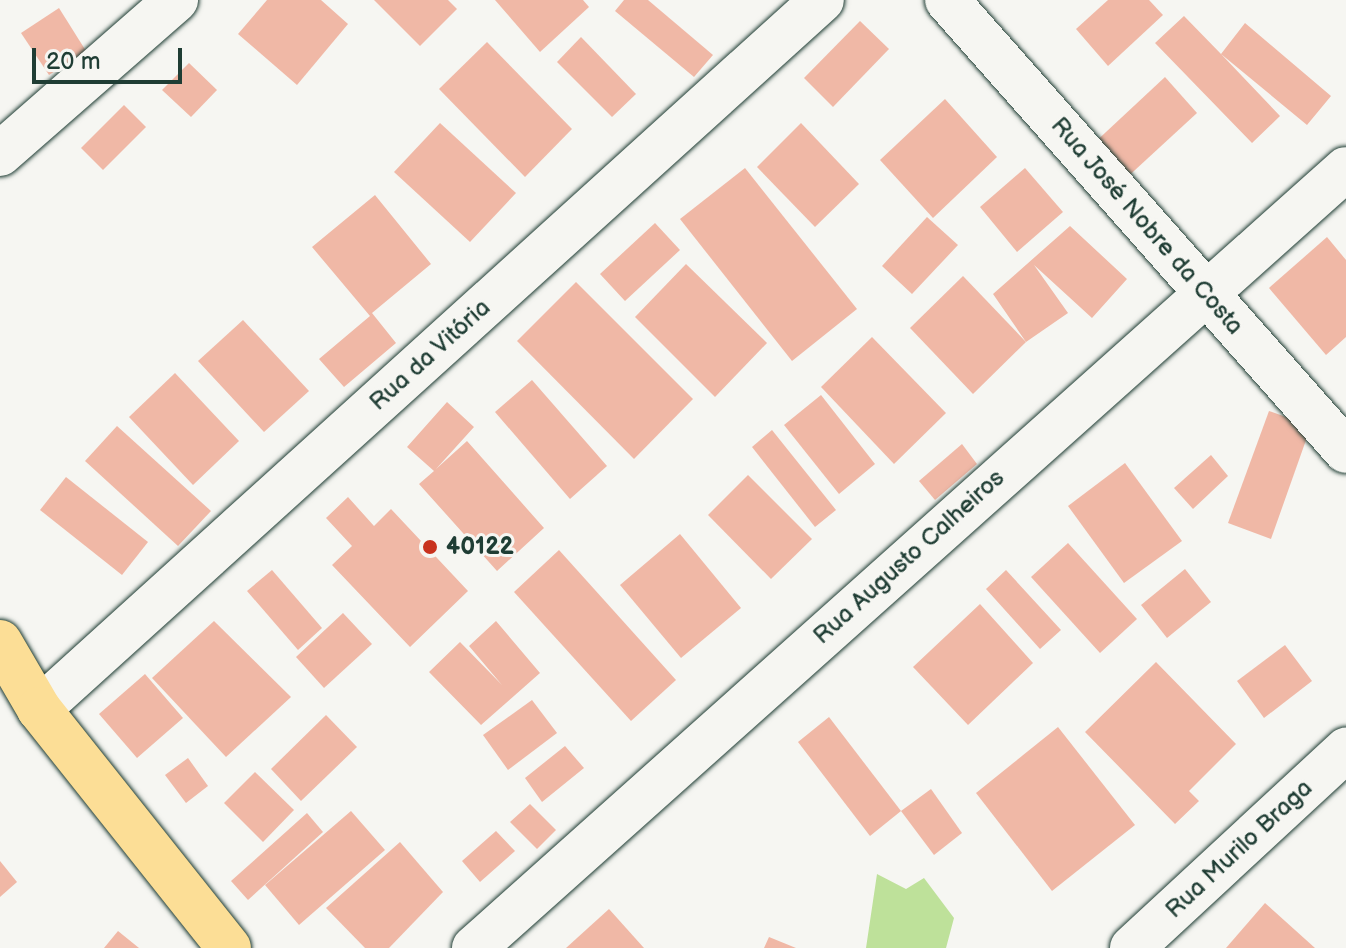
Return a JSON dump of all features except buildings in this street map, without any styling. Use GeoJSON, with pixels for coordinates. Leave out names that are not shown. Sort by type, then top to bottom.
{"type":"FeatureCollection","features":[{"type":"Feature","properties":{"kind":"main road"},"geometry":{"type":"LineString","coordinates":[[0,642],[39,709],[229,948]]}},
{"type":"Feature","properties":{"kind":"street"},"geometry":{"type":"LineString","coordinates":[[0,154],[176,0]]}},
{"type":"Feature","properties":{"kind":"street","name":"Rua da Vitória"},"geometry":{"type":"LineString","coordinates":[[39,709],[822,0]]}},
{"type":"Feature","properties":{"kind":"street","name":"Rua José Nobre da Costa"},"geometry":{"type":"LineString","coordinates":[[947,0],[1346,451]]}},
{"type":"Feature","properties":{"kind":"street","name":"Rua Augusto Calheiros"},"geometry":{"type":"LineString","coordinates":[[474,948],[1205,291],[1346,169]]}},
{"type":"Feature","properties":{"kind":"street","name":"Rua Murilo Braga"},"geometry":{"type":"LineString","coordinates":[[1132,948],[1340,768]]}},
{"type":"Feature","properties":{"kind":"green space"},"geometry":{"type":"Polygon","coordinates":[[[877,874],[906,889],[924,878],[954,918],[946,948],[866,948],[877,874]]]}},
{"type":"Feature","properties":{"kind":"place","name":"40122"},"geometry":{"type":"Point","coordinates":[430,547]}}]}
